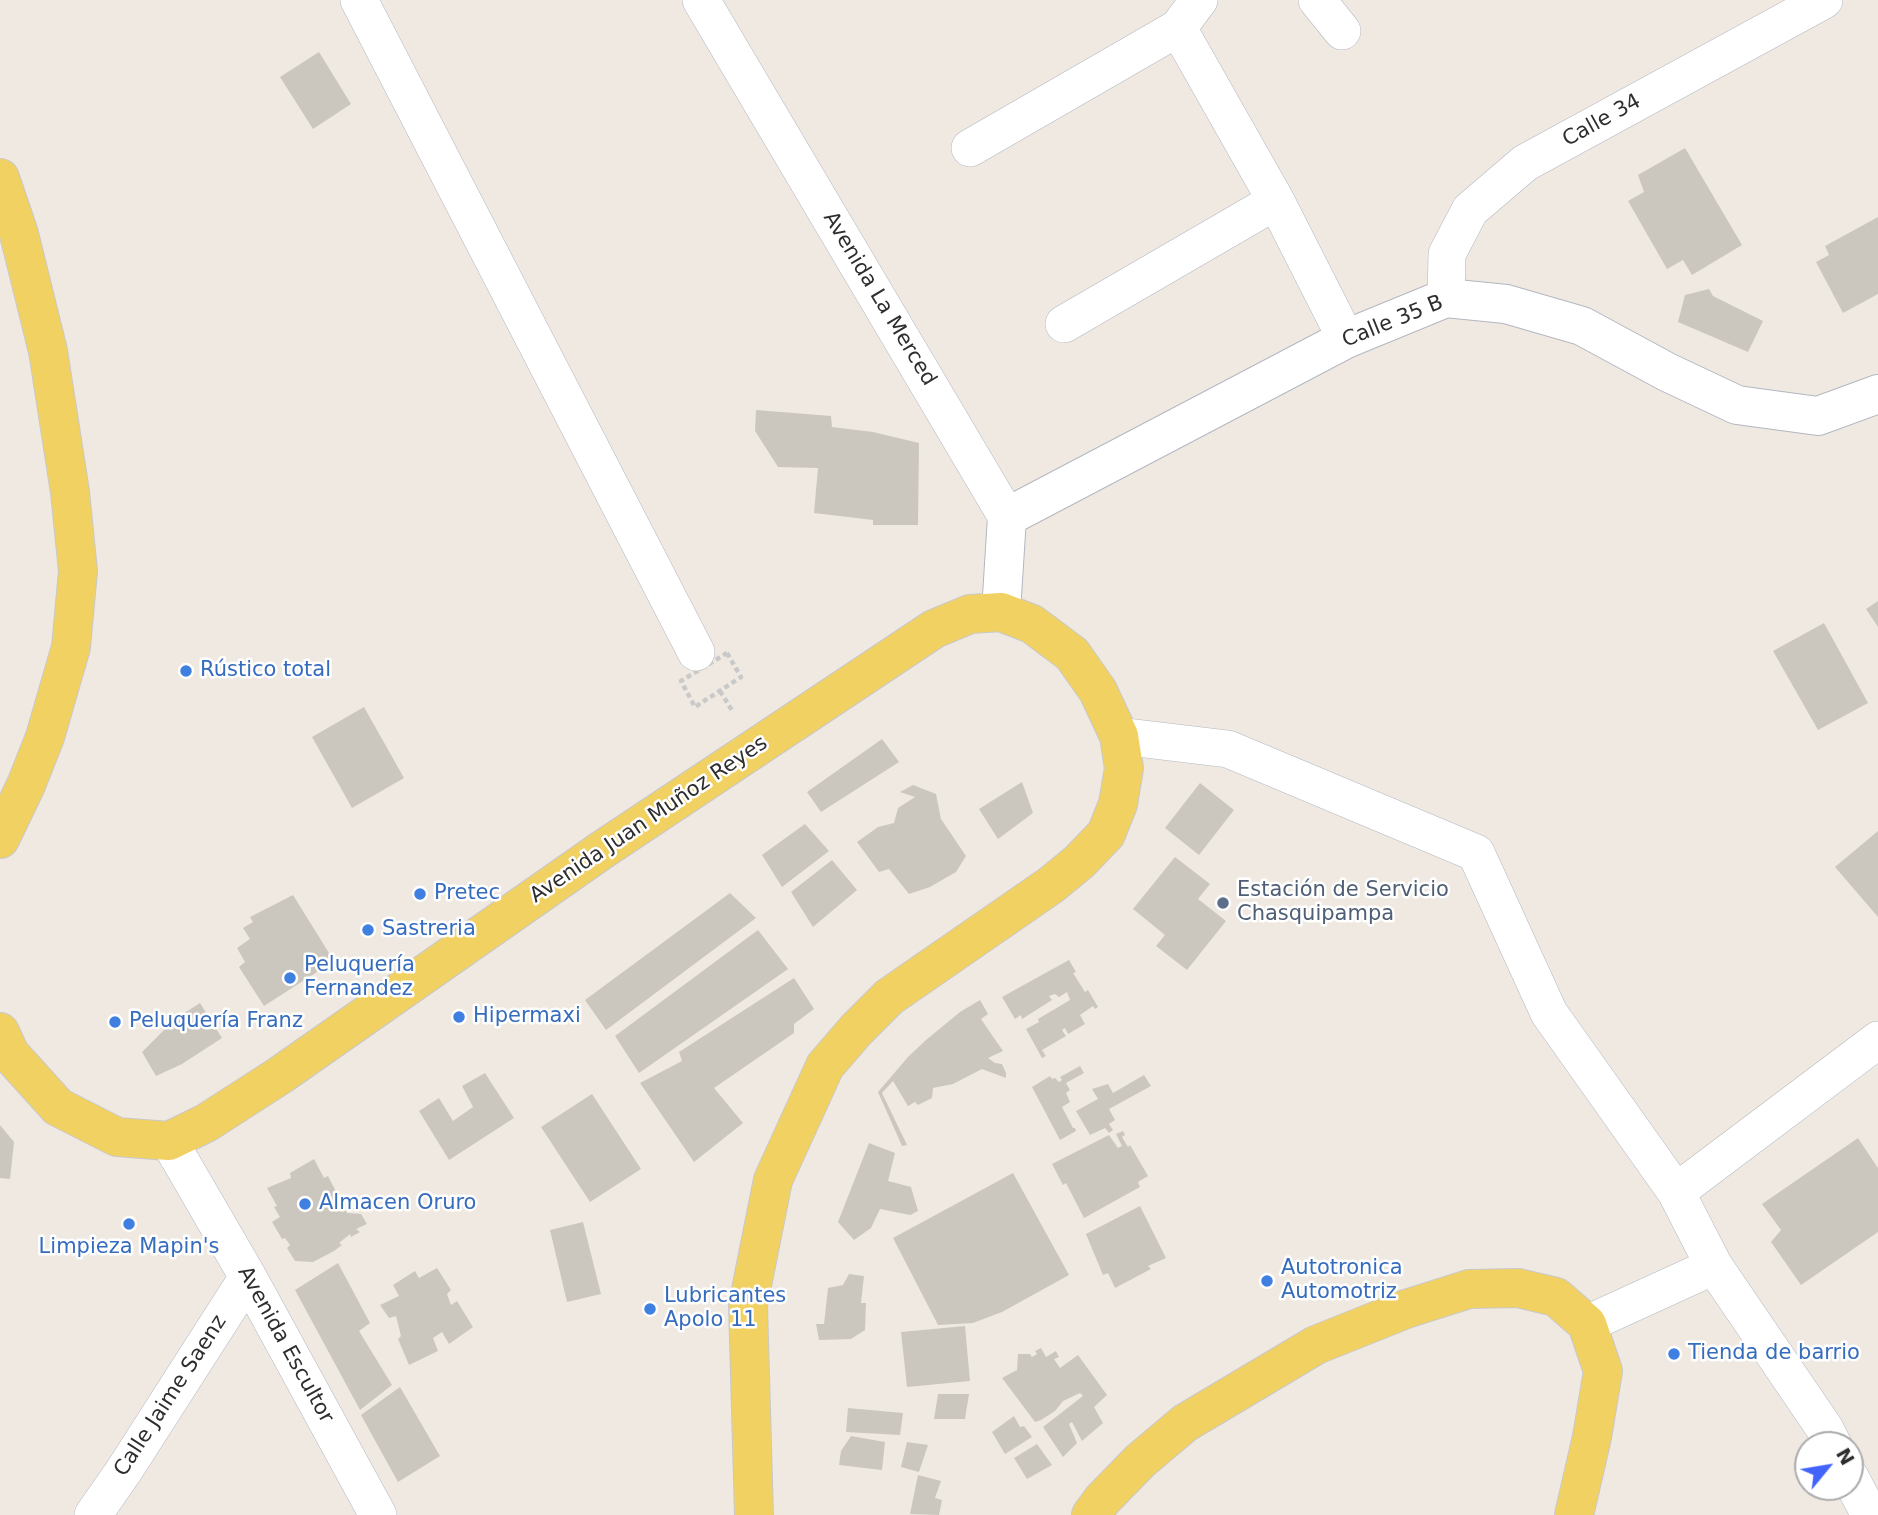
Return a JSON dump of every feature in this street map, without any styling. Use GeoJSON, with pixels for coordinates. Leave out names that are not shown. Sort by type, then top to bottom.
{"type":"FeatureCollection","features":[{"type":"Feature","properties":{"kind":"main road"},"geometry":{"type":"LineString","coordinates":[[0,178],[19,234],[48,351],[70,492],[78,572],[68,660],[45,737],[0,839]]}},
{"type":"Feature","properties":{"kind":"main road"},"geometry":{"type":"LineString","coordinates":[[754,1515],[748,1305],[773,1180],[825,1066],[889,997],[1051,885],[1079,862],[1106,834],[1118,804],[1124,768],[1119,736],[1098,691],[1072,654],[1032,624],[1001,612]]}},
{"type":"Feature","properties":{"kind":"main road","name":"Avenida Juan Muñoz Reyes"},"geometry":{"type":"LineString","coordinates":[[169,1141],[206,1122],[279,1076],[646,821],[934,629],[970,614],[1001,612]]}},
{"type":"Feature","properties":{"kind":"main road"},"geometry":{"type":"LineString","coordinates":[[0,1032],[10,1054],[58,1107],[117,1137],[169,1141]]}},
{"type":"Feature","properties":{"kind":"main road"},"geometry":{"type":"LineString","coordinates":[[1091,1515],[1140,1461],[1185,1423],[1316,1345],[1406,1309],[1469,1289],[1518,1288],[1556,1297],[1587,1324],[1603,1371],[1592,1437],[1574,1515]]}},
{"type":"Feature","properties":{"kind":"street"},"geometry":{"type":"LineString","coordinates":[[359,0],[696,652]]}},
{"type":"Feature","properties":{"kind":"street","name":"Avenida La Merced"},"geometry":{"type":"LineString","coordinates":[[701,0],[1007,517]]}},
{"type":"Feature","properties":{"kind":"street"},"geometry":{"type":"LineString","coordinates":[[1317,0],[1342,31]]}},
{"type":"Feature","properties":{"kind":"street","name":"Calle 34"},"geometry":{"type":"LineString","coordinates":[[1446,298],[1447,254],[1470,210],[1525,163],[1824,0]]}},
{"type":"Feature","properties":{"kind":"street"},"geometry":{"type":"LineString","coordinates":[[970,148],[1189,14],[1276,201],[1346,340]]}},
{"type":"Feature","properties":{"kind":"street"},"geometry":{"type":"LineString","coordinates":[[1064,324],[1276,201]]}},
{"type":"Feature","properties":{"kind":"street","name":"Calle 35 B"},"geometry":{"type":"LineString","coordinates":[[1007,517],[1346,340],[1446,298],[1506,304],[1582,326],[1667,372],[1737,405],[1818,416],[1878,394]]}},
{"type":"Feature","properties":{"kind":"street"},"geometry":{"type":"LineString","coordinates":[[1001,612],[1007,517]]}},
{"type":"Feature","properties":{"kind":"street"},"geometry":{"type":"LineString","coordinates":[[1119,736],[1228,750],[1476,853],[1549,1013],[1676,1192],[1714,1266],[1826,1431]]}},
{"type":"Feature","properties":{"kind":"street"},"geometry":{"type":"LineString","coordinates":[[1676,1192],[1878,1040]]}},
{"type":"Feature","properties":{"kind":"street","name":"Avenida Escultor"},"geometry":{"type":"LineString","coordinates":[[169,1141],[248,1277],[378,1515]]}},
{"type":"Feature","properties":{"kind":"street"},"geometry":{"type":"LineString","coordinates":[[1587,1324],[1714,1266]]}},
{"type":"Feature","properties":{"kind":"street","name":"Calle Jaime Saenz"},"geometry":{"type":"LineString","coordinates":[[93,1515],[248,1277]]}},
{"type":"Feature","properties":{"kind":"path"},"geometry":{"type":"LineString","coordinates":[[708,699],[737,679]]}},
{"type":"Feature","properties":{"kind":"path"},"geometry":{"type":"LineString","coordinates":[[720,691],[733,712]]}},
{"type":"Feature","properties":{"kind":"building"},"geometry":{"type":"Polygon","coordinates":[[[319,52],[351,104],[313,129],[280,77],[319,52]]]}},
{"type":"Feature","properties":{"kind":"building"},"geometry":{"type":"Polygon","coordinates":[[[1685,148],[1742,245],[1692,275],[1683,260],[1667,269],[1628,201],[1644,192],[1638,175],[1685,148]]]}},
{"type":"Feature","properties":{"kind":"building"},"geometry":{"type":"Polygon","coordinates":[[[1878,217],[1878,294],[1843,313],[1816,262],[1829,255],[1825,246],[1878,217]]]}},
{"type":"Feature","properties":{"kind":"building"},"geometry":{"type":"Polygon","coordinates":[[[1709,289],[1713,296],[1763,321],[1748,352],[1678,322],[1685,295],[1709,289]]]}},
{"type":"Feature","properties":{"kind":"building"},"geometry":{"type":"Polygon","coordinates":[[[756,410],[831,416],[832,427],[873,432],[919,443],[918,525],[873,525],[873,520],[814,513],[818,468],[778,467],[755,431],[756,410]]]}},
{"type":"Feature","properties":{"kind":"building"},"geometry":{"type":"Polygon","coordinates":[[[1878,601],[1878,627],[1866,609],[1878,601]]]}},
{"type":"Feature","properties":{"kind":"building"},"geometry":{"type":"Polygon","coordinates":[[[1824,623],[1868,703],[1818,730],[1773,651],[1824,623]]]}},
{"type":"Feature","properties":{"kind":"building"},"geometry":{"type":"Polygon","coordinates":[[[364,707],[404,778],[352,808],[312,737],[364,707]]]}},
{"type":"Feature","properties":{"kind":"building"},"geometry":{"type":"Polygon","coordinates":[[[882,739],[899,762],[821,812],[807,792],[882,739]]]}},
{"type":"Feature","properties":{"kind":"building"},"geometry":{"type":"Polygon","coordinates":[[[1022,782],[1033,813],[998,839],[979,809],[1022,782]]]}},
{"type":"Feature","properties":{"kind":"building"},"geometry":{"type":"Polygon","coordinates":[[[1200,783],[1234,810],[1199,855],[1165,828],[1200,783]]]}},
{"type":"Feature","properties":{"kind":"building"},"geometry":{"type":"Polygon","coordinates":[[[913,785],[936,794],[941,819],[966,856],[956,872],[930,887],[909,894],[889,869],[879,872],[857,842],[878,827],[894,823],[898,808],[915,797],[900,792],[913,785]]]}},
{"type":"Feature","properties":{"kind":"building"},"geometry":{"type":"Polygon","coordinates":[[[805,824],[829,851],[782,887],[762,855],[805,824]]]}},
{"type":"Feature","properties":{"kind":"building"},"geometry":{"type":"Polygon","coordinates":[[[1878,831],[1878,917],[1835,867],[1878,831]]]}},
{"type":"Feature","properties":{"kind":"building"},"geometry":{"type":"Polygon","coordinates":[[[1175,857],[1210,884],[1198,899],[1226,921],[1187,970],[1156,946],[1165,935],[1133,909],[1175,857]]]}},
{"type":"Feature","properties":{"kind":"building"},"geometry":{"type":"Polygon","coordinates":[[[832,860],[857,890],[813,927],[791,892],[832,860]]]}},
{"type":"Feature","properties":{"kind":"building"},"geometry":{"type":"Polygon","coordinates":[[[730,893],[756,918],[606,1030],[585,1000],[730,893]]]}},
{"type":"Feature","properties":{"kind":"building"},"geometry":{"type":"Polygon","coordinates":[[[293,895],[334,961],[264,1006],[239,967],[245,962],[237,948],[250,939],[243,928],[253,922],[250,917],[293,895]]]}},
{"type":"Feature","properties":{"kind":"building"},"geometry":{"type":"Polygon","coordinates":[[[758,930],[788,969],[639,1073],[615,1036],[758,930]]]}},
{"type":"Feature","properties":{"kind":"building"},"geometry":{"type":"Polygon","coordinates":[[[1069,960],[1076,972],[1073,973],[1098,1007],[1095,1009],[1093,1006],[1080,1015],[1085,1024],[1068,1034],[1065,1028],[1062,1030],[1066,1036],[1042,1050],[1046,1056],[1042,1058],[1026,1029],[1070,1000],[1067,992],[1059,997],[1055,994],[1049,996],[1052,1000],[1022,1019],[1021,1015],[1015,1019],[1002,997],[1069,960]]]}},
{"type":"Feature","properties":{"kind":"building"},"geometry":{"type":"Polygon","coordinates":[[[794,978],[814,1009],[794,1024],[794,1033],[714,1088],[743,1123],[694,1162],[640,1083],[682,1061],[679,1052],[794,978]]]}},
{"type":"Feature","properties":{"kind":"building"},"geometry":{"type":"Polygon","coordinates":[[[980,1000],[988,1014],[981,1019],[1003,1051],[988,1058],[1002,1064],[1006,1078],[982,1069],[953,1084],[933,1088],[932,1098],[918,1105],[915,1102],[908,1106],[893,1081],[882,1093],[907,1145],[902,1146],[878,1092],[926,1040],[960,1012],[980,1000]]]}},
{"type":"Feature","properties":{"kind":"building"},"geometry":{"type":"Polygon","coordinates":[[[200,1003],[222,1038],[182,1064],[156,1076],[142,1052],[175,1019],[200,1003]]]}},
{"type":"Feature","properties":{"kind":"building"},"geometry":{"type":"Polygon","coordinates":[[[1080,1066],[1084,1073],[1066,1083],[1070,1090],[1066,1093],[1070,1102],[1062,1107],[1076,1131],[1060,1140],[1032,1087],[1050,1076],[1059,1082],[1062,1080],[1060,1077],[1080,1066]]]}},
{"type":"Feature","properties":{"kind":"building"},"geometry":{"type":"Polygon","coordinates":[[[485,1073],[514,1118],[449,1160],[419,1111],[439,1098],[453,1121],[473,1107],[462,1086],[485,1073]]]}},
{"type":"Feature","properties":{"kind":"building"},"geometry":{"type":"Polygon","coordinates":[[[1144,1075],[1151,1086],[1109,1109],[1115,1120],[1109,1124],[1113,1130],[1109,1133],[1105,1128],[1090,1135],[1076,1111],[1098,1099],[1092,1089],[1108,1084],[1113,1093],[1144,1075]]]}},
{"type":"Feature","properties":{"kind":"building"},"geometry":{"type":"Polygon","coordinates":[[[592,1094],[641,1169],[590,1202],[541,1127],[592,1094]]]}},
{"type":"Feature","properties":{"kind":"building"},"geometry":{"type":"Polygon","coordinates":[[[0,1125],[14,1142],[10,1179],[0,1178],[0,1125]]]}},
{"type":"Feature","properties":{"kind":"building"},"geometry":{"type":"Polygon","coordinates":[[[1123,1131],[1125,1135],[1122,1137],[1128,1147],[1130,1145],[1148,1176],[1138,1182],[1140,1187],[1084,1218],[1066,1183],[1063,1185],[1052,1164],[1109,1135],[1118,1148],[1122,1146],[1116,1134],[1123,1131]]]}},
{"type":"Feature","properties":{"kind":"building"},"geometry":{"type":"Polygon","coordinates":[[[1858,1138],[1878,1168],[1878,1232],[1801,1285],[1771,1242],[1781,1230],[1762,1204],[1858,1138]]]}},
{"type":"Feature","properties":{"kind":"building"},"geometry":{"type":"Polygon","coordinates":[[[869,1143],[895,1153],[888,1181],[911,1187],[918,1211],[910,1215],[880,1209],[871,1228],[854,1240],[838,1222],[869,1143]]]}},
{"type":"Feature","properties":{"kind":"building"},"geometry":{"type":"Polygon","coordinates":[[[314,1159],[324,1178],[328,1176],[347,1213],[361,1214],[367,1224],[356,1229],[360,1232],[351,1237],[350,1234],[334,1251],[313,1262],[295,1261],[287,1248],[290,1245],[285,1238],[282,1239],[272,1222],[280,1217],[267,1188],[291,1178],[290,1173],[314,1159]]]}},
{"type":"Feature","properties":{"kind":"building"},"geometry":{"type":"Polygon","coordinates":[[[1013,1173],[1069,1275],[1002,1312],[973,1323],[938,1325],[893,1238],[1013,1173]]]}},
{"type":"Feature","properties":{"kind":"building"},"geometry":{"type":"Polygon","coordinates":[[[1140,1206],[1166,1258],[1148,1266],[1151,1269],[1115,1288],[1108,1273],[1103,1275],[1086,1234],[1140,1206]]]}},
{"type":"Feature","properties":{"kind":"building"},"geometry":{"type":"Polygon","coordinates":[[[583,1222],[601,1294],[567,1302],[550,1230],[583,1222]]]}},
{"type":"Feature","properties":{"kind":"building"},"geometry":{"type":"Polygon","coordinates":[[[338,1263],[370,1323],[359,1331],[392,1385],[360,1410],[295,1290],[338,1263]]]}},
{"type":"Feature","properties":{"kind":"building"},"geometry":{"type":"Polygon","coordinates":[[[437,1268],[451,1290],[447,1294],[451,1305],[457,1301],[473,1327],[449,1344],[442,1332],[433,1338],[438,1351],[409,1365],[398,1339],[401,1336],[396,1316],[389,1318],[380,1305],[399,1296],[393,1285],[415,1271],[419,1278],[437,1268]]]}},
{"type":"Feature","properties":{"kind":"building"},"geometry":{"type":"Polygon","coordinates":[[[849,1274],[864,1276],[861,1303],[866,1303],[865,1330],[851,1339],[819,1340],[816,1324],[824,1324],[828,1288],[843,1285],[849,1274]]]}},
{"type":"Feature","properties":{"kind":"building"},"geometry":{"type":"Polygon","coordinates":[[[965,1326],[970,1381],[907,1387],[901,1332],[965,1326]]]}},
{"type":"Feature","properties":{"kind":"building"},"geometry":{"type":"Polygon","coordinates":[[[1041,1348],[1046,1357],[1056,1351],[1059,1357],[1054,1359],[1060,1368],[1078,1355],[1107,1395],[1094,1407],[1103,1423],[1082,1441],[1072,1422],[1069,1424],[1077,1443],[1063,1457],[1043,1427],[1083,1396],[1080,1393],[1063,1401],[1055,1411],[1035,1422],[1002,1378],[1017,1370],[1018,1354],[1030,1354],[1032,1357],[1037,1354],[1035,1351],[1041,1348]]]}},
{"type":"Feature","properties":{"kind":"building"},"geometry":{"type":"Polygon","coordinates":[[[400,1387],[440,1456],[398,1482],[361,1415],[400,1387]]]}},
{"type":"Feature","properties":{"kind":"building"},"geometry":{"type":"Polygon","coordinates":[[[938,1394],[969,1394],[965,1419],[934,1419],[938,1394]]]}},
{"type":"Feature","properties":{"kind":"building"},"geometry":{"type":"Polygon","coordinates":[[[848,1408],[903,1413],[900,1435],[846,1432],[848,1408]]]}},
{"type":"Feature","properties":{"kind":"building"},"geometry":{"type":"Polygon","coordinates":[[[1014,1416],[1020,1427],[1024,1426],[1032,1437],[1005,1454],[992,1432],[1014,1416]]]}},
{"type":"Feature","properties":{"kind":"building"},"geometry":{"type":"Polygon","coordinates":[[[851,1436],[885,1442],[882,1470],[839,1465],[841,1451],[851,1436]]]}},
{"type":"Feature","properties":{"kind":"building"},"geometry":{"type":"Polygon","coordinates":[[[907,1442],[928,1445],[919,1472],[901,1467],[907,1442]]]}},
{"type":"Feature","properties":{"kind":"building"},"geometry":{"type":"Polygon","coordinates":[[[1037,1444],[1052,1465],[1027,1479],[1014,1458],[1037,1444]]]}},
{"type":"Feature","properties":{"kind":"building"},"geometry":{"type":"Polygon","coordinates":[[[918,1475],[941,1481],[935,1498],[942,1500],[939,1515],[910,1514],[918,1475]]]}},
{"type":"Feature","properties":{"kind":"place","name":"Rústico total"},"geometry":{"type":"Point","coordinates":[186,671]}},
{"type":"Feature","properties":{"kind":"place","name":"Pretec"},"geometry":{"type":"Point","coordinates":[420,894]}},
{"type":"Feature","properties":{"kind":"place","name":"Estación de Servicio Chasquipampa"},"geometry":{"type":"Point","coordinates":[1223,903]}},
{"type":"Feature","properties":{"kind":"place","name":"Sastreria"},"geometry":{"type":"Point","coordinates":[368,930]}},
{"type":"Feature","properties":{"kind":"place","name":"Peluquería Fernandez"},"geometry":{"type":"Point","coordinates":[290,978]}},
{"type":"Feature","properties":{"kind":"place","name":"Hipermaxi"},"geometry":{"type":"Point","coordinates":[459,1017]}},
{"type":"Feature","properties":{"kind":"place","name":"Peluquería Franz"},"geometry":{"type":"Point","coordinates":[115,1022]}},
{"type":"Feature","properties":{"kind":"place","name":"Almacen Oruro"},"geometry":{"type":"Point","coordinates":[305,1204]}},
{"type":"Feature","properties":{"kind":"place","name":"Limpieza Mapin's"},"geometry":{"type":"Point","coordinates":[129,1224]}},
{"type":"Feature","properties":{"kind":"place","name":"Autotronica Automotriz"},"geometry":{"type":"Point","coordinates":[1267,1281]}},
{"type":"Feature","properties":{"kind":"place","name":"Lubricantes Apolo 11"},"geometry":{"type":"Point","coordinates":[650,1309]}},
{"type":"Feature","properties":{"kind":"place","name":"Tienda de barrio"},"geometry":{"type":"Point","coordinates":[1674,1354]}}]}
